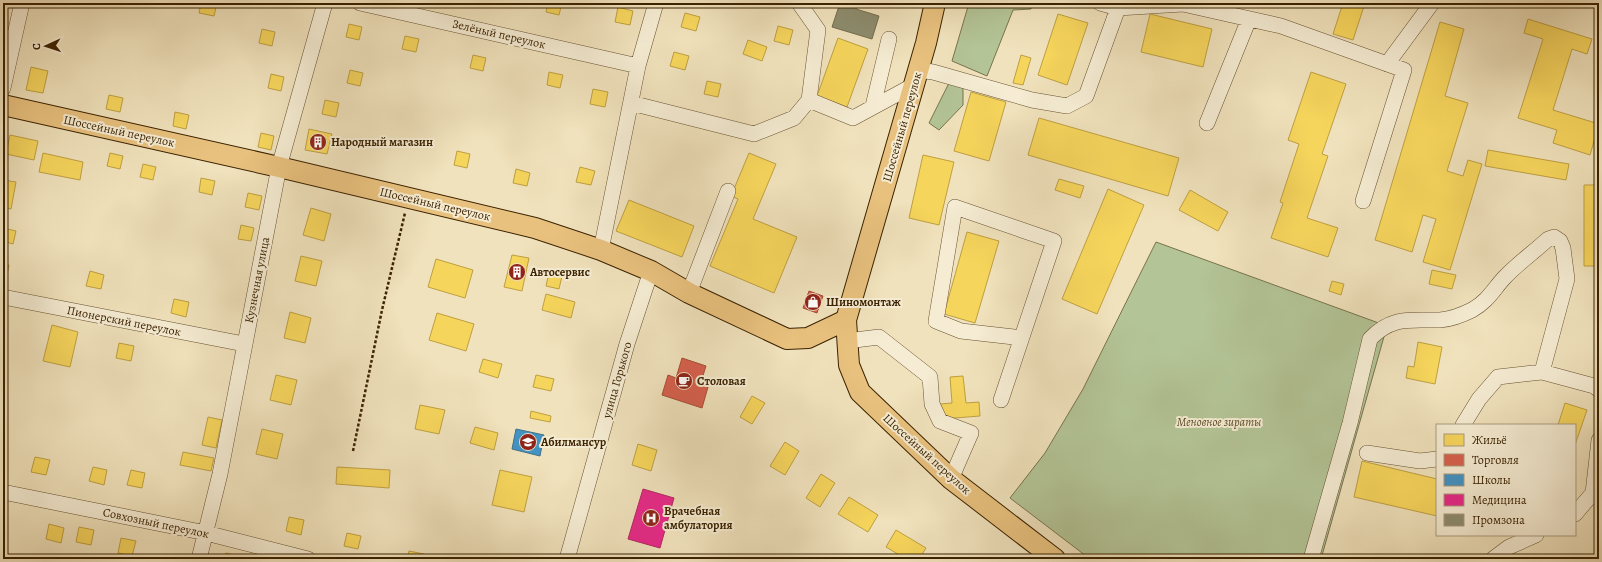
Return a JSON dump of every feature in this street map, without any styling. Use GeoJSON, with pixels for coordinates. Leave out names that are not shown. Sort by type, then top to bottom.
{"type":"FeatureCollection","features":[{"type":"Feature","properties":{"kind":"main road","name":"Шоссейный переулок"},"geometry":{"type":"LineString","coordinates":[[934,3],[916,78],[846,320],[849,365],[860,392],[951,479],[1055,559]]}},
{"type":"Feature","properties":{"kind":"main road","name":"Шоссейный переулок"},"geometry":{"type":"LineString","coordinates":[[3,106],[279,167],[535,228],[601,250],[651,271],[690,293],[787,339],[808,338],[846,320]]}},
{"type":"Feature","properties":{"kind":"street"},"geometry":{"type":"LineString","coordinates":[[3,88],[22,3]]}},
{"type":"Feature","properties":{"kind":"street","name":"Кузнечная улица"},"geometry":{"type":"LineString","coordinates":[[199,559],[220,474],[279,167],[325,3]]}},
{"type":"Feature","properties":{"kind":"street","name":"Зелёный переулок"},"geometry":{"type":"LineString","coordinates":[[360,3],[638,66]]}},
{"type":"Feature","properties":{"kind":"street"},"geometry":{"type":"LineString","coordinates":[[601,250],[638,66],[656,3]]}},
{"type":"Feature","properties":{"kind":"street"},"geometry":{"type":"LineString","coordinates":[[631,103],[754,134],[794,118],[810,100],[818,30],[799,3]]}},
{"type":"Feature","properties":{"kind":"street"},"geometry":{"type":"LineString","coordinates":[[1100,3],[1118,8],[1183,4],[1281,26],[1404,70],[1363,201]]}},
{"type":"Feature","properties":{"kind":"street"},"geometry":{"type":"LineString","coordinates":[[1387,64],[1432,3]]}},
{"type":"Feature","properties":{"kind":"street"},"geometry":{"type":"LineString","coordinates":[[810,100],[853,118],[916,78],[933,72],[1032,100],[1067,106],[1086,96],[1118,8]]}},
{"type":"Feature","properties":{"kind":"street"},"geometry":{"type":"LineString","coordinates":[[1207,123],[1249,19]]}},
{"type":"Feature","properties":{"kind":"street"},"geometry":{"type":"LineString","coordinates":[[873,106],[889,39]]}},
{"type":"Feature","properties":{"kind":"street"},"geometry":{"type":"LineString","coordinates":[[690,293],[728,191]]}},
{"type":"Feature","properties":{"kind":"street"},"geometry":{"type":"LineString","coordinates":[[1000,400],[1021,340],[1054,241],[955,207],[936,321],[961,331],[1014,337],[1021,340]]}},
{"type":"Feature","properties":{"kind":"street"},"geometry":{"type":"LineString","coordinates":[[1311,559],[1350,424],[1370,339],[1380,330],[1394,322],[1408,319],[1442,320],[1458,316],[1475,308],[1490,298],[1504,278],[1514,269],[1548,239],[1554,237],[1560,241],[1563,248],[1567,279],[1542,372]]}},
{"type":"Feature","properties":{"kind":"street","name":"улица Горького"},"geometry":{"type":"LineString","coordinates":[[567,559],[627,344],[651,271]]}},
{"type":"Feature","properties":{"kind":"street","name":"Пионерский переулок"},"geometry":{"type":"LineString","coordinates":[[3,297],[244,344]]}},
{"type":"Feature","properties":{"kind":"street"},"geometry":{"type":"LineString","coordinates":[[847,341],[879,337],[930,377],[932,404],[940,421],[971,433],[951,479]]}},
{"type":"Feature","properties":{"kind":"street"},"geometry":{"type":"LineString","coordinates":[[1464,424],[1479,399],[1498,377],[1542,372],[1594,386],[1599,390]]}},
{"type":"Feature","properties":{"kind":"street"},"geometry":{"type":"LineString","coordinates":[[1576,513],[1593,494],[1599,440]]}},
{"type":"Feature","properties":{"kind":"street"},"geometry":{"type":"LineString","coordinates":[[1367,453],[1420,461],[1436,459]]}},
{"type":"Feature","properties":{"kind":"street","name":"Совхозный переулок"},"geometry":{"type":"LineString","coordinates":[[3,492],[206,533],[308,559]]}},
{"type":"Feature","properties":{"kind":"street"},"geometry":{"type":"LineString","coordinates":[[1492,559],[1509,547],[1534,536]]}},
{"type":"Feature","properties":{"kind":"path"},"geometry":{"type":"LineString","coordinates":[[354,451],[382,310],[409,198]]}},
{"type":"Feature","properties":{"kind":"green space"},"geometry":{"type":"Polygon","coordinates":[[[969,3],[1032,3],[1031,9],[1013,10],[987,76],[952,61],[969,3]]]}},
{"type":"Feature","properties":{"kind":"green space"},"geometry":{"type":"Polygon","coordinates":[[[949,83],[963,88],[963,105],[939,130],[929,123],[949,83]]]}},
{"type":"Feature","properties":{"kind":"green space","name":"Меновное зираты"},"geometry":{"type":"Polygon","coordinates":[[[1156,242],[1387,326],[1321,559],[1090,559],[1010,498],[1045,453],[1083,389],[1156,242]]]}},
{"type":"Feature","properties":{"kind":"building: Жильё"},"geometry":{"type":"Polygon","coordinates":[[[201,3],[217,3],[214,16],[199,13],[201,3]]]}},
{"type":"Feature","properties":{"kind":"building: Жильё"},"geometry":{"type":"Polygon","coordinates":[[[548,3],[562,3],[559,15],[546,12],[548,3]]]}},
{"type":"Feature","properties":{"kind":"building: Жильё"},"geometry":{"type":"Polygon","coordinates":[[[1343,3],[1365,3],[1353,40],[1333,34],[1343,3]]]}},
{"type":"Feature","properties":{"kind":"building: Жильё"},"geometry":{"type":"Polygon","coordinates":[[[618,7],[633,11],[630,25],[615,22],[618,7]]]}},
{"type":"Feature","properties":{"kind":"building: Жильё"},"geometry":{"type":"Polygon","coordinates":[[[685,13],[700,17],[696,31],[681,27],[685,13]]]}},
{"type":"Feature","properties":{"kind":"building: Жильё"},"geometry":{"type":"Polygon","coordinates":[[[1058,14],[1088,23],[1067,85],[1038,75],[1058,14]]]}},
{"type":"Feature","properties":{"kind":"building: Жильё"},"geometry":{"type":"Polygon","coordinates":[[[1150,14],[1212,29],[1203,67],[1141,52],[1150,14]]]}},
{"type":"Feature","properties":{"kind":"building: Жильё"},"geometry":{"type":"Polygon","coordinates":[[[1528,19],[1592,39],[1587,54],[1572,49],[1553,110],[1599,124],[1590,155],[1553,143],[1557,130],[1518,118],[1543,39],[1524,33],[1528,19]]]}},
{"type":"Feature","properties":{"kind":"building: Жильё"},"geometry":{"type":"Polygon","coordinates":[[[1440,22],[1464,29],[1445,96],[1468,103],[1447,171],[1463,176],[1468,160],[1482,164],[1450,270],[1423,262],[1436,219],[1423,215],[1412,252],[1375,240],[1440,22]]]}},
{"type":"Feature","properties":{"kind":"building: Жильё"},"geometry":{"type":"Polygon","coordinates":[[[349,24],[362,27],[359,40],[346,37],[349,24]]]}},
{"type":"Feature","properties":{"kind":"building: Жильё"},"geometry":{"type":"Polygon","coordinates":[[[778,26],[793,30],[789,45],[774,41],[778,26]]]}},
{"type":"Feature","properties":{"kind":"building: Жильё"},"geometry":{"type":"Polygon","coordinates":[[[262,29],[275,32],[272,46],[259,43],[262,29]]]}},
{"type":"Feature","properties":{"kind":"building: Жильё"},"geometry":{"type":"Polygon","coordinates":[[[405,36],[419,39],[416,52],[402,49],[405,36]]]}},
{"type":"Feature","properties":{"kind":"building: Жильё"},"geometry":{"type":"Polygon","coordinates":[[[838,38],[868,49],[847,107],[817,96],[838,38]]]}},
{"type":"Feature","properties":{"kind":"building: Жильё"},"geometry":{"type":"Polygon","coordinates":[[[748,40],[767,47],[762,61],[743,54],[748,40]]]}},
{"type":"Feature","properties":{"kind":"building: Жильё"},"geometry":{"type":"Polygon","coordinates":[[[674,52],[689,56],[685,70],[670,66],[674,52]]]}},
{"type":"Feature","properties":{"kind":"building: Жильё"},"geometry":{"type":"Polygon","coordinates":[[[473,55],[486,58],[483,71],[470,68],[473,55]]]}},
{"type":"Feature","properties":{"kind":"building: Жильё"},"geometry":{"type":"Polygon","coordinates":[[[1021,55],[1031,58],[1023,85],[1013,83],[1021,55]]]}},
{"type":"Feature","properties":{"kind":"building: Жильё"},"geometry":{"type":"Polygon","coordinates":[[[31,67],[48,71],[43,93],[26,90],[31,67]]]}},
{"type":"Feature","properties":{"kind":"building: Жильё"},"geometry":{"type":"Polygon","coordinates":[[[350,70],[363,73],[360,86],[347,83],[350,70]]]}},
{"type":"Feature","properties":{"kind":"building: Жильё"},"geometry":{"type":"Polygon","coordinates":[[[549,72],[563,75],[560,88],[547,85],[549,72]]]}},
{"type":"Feature","properties":{"kind":"building: Жильё"},"geometry":{"type":"Polygon","coordinates":[[[1311,72],[1346,84],[1322,154],[1328,156],[1307,218],[1338,228],[1328,257],[1271,238],[1283,203],[1280,202],[1299,144],[1288,140],[1311,72]]]}},
{"type":"Feature","properties":{"kind":"building: Жильё"},"geometry":{"type":"Polygon","coordinates":[[[271,74],[284,77],[281,91],[268,88],[271,74]]]}},
{"type":"Feature","properties":{"kind":"building: Жильё"},"geometry":{"type":"Polygon","coordinates":[[[707,81],[721,84],[718,97],[704,94],[707,81]]]}},
{"type":"Feature","properties":{"kind":"building: Жильё"},"geometry":{"type":"Polygon","coordinates":[[[593,89],[608,92],[605,107],[590,104],[593,89]]]}},
{"type":"Feature","properties":{"kind":"building: Жильё"},"geometry":{"type":"Polygon","coordinates":[[[971,92],[1006,102],[989,161],[954,151],[971,92]]]}},
{"type":"Feature","properties":{"kind":"building: Жильё"},"geometry":{"type":"Polygon","coordinates":[[[109,95],[123,98],[120,112],[106,109],[109,95]]]}},
{"type":"Feature","properties":{"kind":"building: Жильё"},"geometry":{"type":"Polygon","coordinates":[[[325,100],[339,103],[336,117],[322,114],[325,100]]]}},
{"type":"Feature","properties":{"kind":"building: Жильё"},"geometry":{"type":"Polygon","coordinates":[[[175,112],[189,115],[186,129],[173,126],[175,112]]]}},
{"type":"Feature","properties":{"kind":"building: Жильё"},"geometry":{"type":"Polygon","coordinates":[[[1039,118],[1179,158],[1168,196],[1028,155],[1039,118]]]}},
{"type":"Feature","properties":{"kind":"building: Жильё","name":"Народный магазин"},"geometry":{"type":"Polygon","coordinates":[[[309,129],[332,134],[327,154],[305,150],[309,129]]]}},
{"type":"Feature","properties":{"kind":"building: Жильё"},"geometry":{"type":"Polygon","coordinates":[[[261,133],[274,136],[271,150],[258,147],[261,133]]]}},
{"type":"Feature","properties":{"kind":"building: Жильё"},"geometry":{"type":"Polygon","coordinates":[[[10,135],[38,141],[34,160],[6,154],[10,135]]]}},
{"type":"Feature","properties":{"kind":"building: Жильё"},"geometry":{"type":"Polygon","coordinates":[[[1488,150],[1569,164],[1566,180],[1485,166],[1488,150]]]}},
{"type":"Feature","properties":{"kind":"building: Жильё"},"geometry":{"type":"Polygon","coordinates":[[[457,151],[470,154],[467,168],[454,165],[457,151]]]}},
{"type":"Feature","properties":{"kind":"building: Жильё"},"geometry":{"type":"Polygon","coordinates":[[[43,153],[83,162],[80,180],[39,172],[43,153]]]}},
{"type":"Feature","properties":{"kind":"building: Жильё"},"geometry":{"type":"Polygon","coordinates":[[[110,153],[123,156],[120,169],[107,166],[110,153]]]}},
{"type":"Feature","properties":{"kind":"building: Жильё"},"geometry":{"type":"Polygon","coordinates":[[[749,153],[776,164],[753,219],[797,237],[774,293],[710,266],[738,199],[731,196],[749,153]]]}},
{"type":"Feature","properties":{"kind":"building: Жильё"},"geometry":{"type":"Polygon","coordinates":[[[923,155],[954,162],[939,225],[909,218],[923,155]]]}},
{"type":"Feature","properties":{"kind":"building: Жильё"},"geometry":{"type":"Polygon","coordinates":[[[143,164],[156,167],[153,180],[140,177],[143,164]]]}},
{"type":"Feature","properties":{"kind":"building: Жильё"},"geometry":{"type":"Polygon","coordinates":[[[580,167],[595,171],[591,185],[576,182],[580,167]]]}},
{"type":"Feature","properties":{"kind":"building: Жильё"},"geometry":{"type":"Polygon","coordinates":[[[516,169],[530,173],[527,186],[513,183],[516,169]]]}},
{"type":"Feature","properties":{"kind":"building: Жильё"},"geometry":{"type":"Polygon","coordinates":[[[201,178],[215,181],[212,195],[199,192],[201,178]]]}},
{"type":"Feature","properties":{"kind":"building: Жильё"},"geometry":{"type":"Polygon","coordinates":[[[1059,179],[1084,186],[1080,198],[1055,190],[1059,179]]]}},
{"type":"Feature","properties":{"kind":"building: Жильё"},"geometry":{"type":"Polygon","coordinates":[[[3,180],[16,182],[11,209],[3,207],[3,180]]]}},
{"type":"Feature","properties":{"kind":"building: Жильё"},"geometry":{"type":"Polygon","coordinates":[[[1584,185],[1599,185],[1599,266],[1584,266],[1584,185]]]}},
{"type":"Feature","properties":{"kind":"building: Жильё"},"geometry":{"type":"Polygon","coordinates":[[[1108,189],[1144,205],[1097,314],[1062,299],[1108,189]]]}},
{"type":"Feature","properties":{"kind":"building: Жильё"},"geometry":{"type":"Polygon","coordinates":[[[1190,190],[1228,212],[1218,231],[1179,210],[1190,190]]]}},
{"type":"Feature","properties":{"kind":"building: Жильё"},"geometry":{"type":"Polygon","coordinates":[[[248,193],[262,196],[259,210],[245,207],[248,193]]]}},
{"type":"Feature","properties":{"kind":"building: Жильё"},"geometry":{"type":"Polygon","coordinates":[[[629,200],[694,226],[682,257],[616,231],[629,200]]]}},
{"type":"Feature","properties":{"kind":"building: Жильё"},"geometry":{"type":"Polygon","coordinates":[[[311,208],[331,214],[324,241],[303,235],[311,208]]]}},
{"type":"Feature","properties":{"kind":"building: Жильё"},"geometry":{"type":"Polygon","coordinates":[[[241,225],[254,228],[251,241],[238,239],[241,225]]]}},
{"type":"Feature","properties":{"kind":"building: Жильё"},"geometry":{"type":"Polygon","coordinates":[[[3,228],[16,231],[13,244],[3,241],[3,228]]]}},
{"type":"Feature","properties":{"kind":"building: Жильё"},"geometry":{"type":"Polygon","coordinates":[[[967,232],[999,241],[975,323],[944,314],[967,232]]]}},
{"type":"Feature","properties":{"kind":"building: Жильё","name":"Автосервис"},"geometry":{"type":"Polygon","coordinates":[[[512,255],[529,258],[522,291],[504,287],[512,255]]]}},
{"type":"Feature","properties":{"kind":"building: Жильё"},"geometry":{"type":"Polygon","coordinates":[[[301,256],[322,261],[316,286],[295,281],[301,256]]]}},
{"type":"Feature","properties":{"kind":"building: Жильё"},"geometry":{"type":"Polygon","coordinates":[[[436,259],[473,270],[465,298],[428,287],[436,259]]]}},
{"type":"Feature","properties":{"kind":"building: Жильё"},"geometry":{"type":"Polygon","coordinates":[[[3,264],[9,265],[6,279],[3,278],[3,264]]]}},
{"type":"Feature","properties":{"kind":"building: Жильё"},"geometry":{"type":"Polygon","coordinates":[[[1432,270],[1456,275],[1452,289],[1429,284],[1432,270]]]}},
{"type":"Feature","properties":{"kind":"building: Жильё"},"geometry":{"type":"Polygon","coordinates":[[[90,271],[104,275],[101,289],[86,286],[90,271]]]}},
{"type":"Feature","properties":{"kind":"building: Жильё"},"geometry":{"type":"Polygon","coordinates":[[[549,273],[562,276],[559,289],[546,286],[549,273]]]}},
{"type":"Feature","properties":{"kind":"building: Жильё"},"geometry":{"type":"Polygon","coordinates":[[[1332,281],[1344,284],[1341,295],[1329,291],[1332,281]]]}},
{"type":"Feature","properties":{"kind":"building: Жильё"},"geometry":{"type":"Polygon","coordinates":[[[546,294],[575,302],[571,318],[542,310],[546,294]]]}},
{"type":"Feature","properties":{"kind":"building: Жильё"},"geometry":{"type":"Polygon","coordinates":[[[174,299],[189,302],[186,317],[171,313],[174,299]]]}},
{"type":"Feature","properties":{"kind":"building: Жильё"},"geometry":{"type":"Polygon","coordinates":[[[290,312],[311,318],[305,343],[284,338],[290,312]]]}},
{"type":"Feature","properties":{"kind":"building: Жильё"},"geometry":{"type":"Polygon","coordinates":[[[437,313],[474,324],[466,351],[429,340],[437,313]]]}},
{"type":"Feature","properties":{"kind":"building: Жильё"},"geometry":{"type":"Polygon","coordinates":[[[52,325],[78,332],[70,367],[43,361],[52,325]]]}},
{"type":"Feature","properties":{"kind":"building: Жильё"},"geometry":{"type":"Polygon","coordinates":[[[1418,342],[1442,347],[1435,384],[1406,378],[1408,366],[1414,367],[1418,342]]]}},
{"type":"Feature","properties":{"kind":"building: Жильё"},"geometry":{"type":"Polygon","coordinates":[[[119,343],[134,346],[131,361],[116,358],[119,343]]]}},
{"type":"Feature","properties":{"kind":"building: Жильё"},"geometry":{"type":"Polygon","coordinates":[[[483,359],[502,364],[498,378],[479,372],[483,359]]]}},
{"type":"Feature","properties":{"kind":"building: Жильё"},"geometry":{"type":"Polygon","coordinates":[[[276,375],[297,380],[291,405],[270,400],[276,375]]]}},
{"type":"Feature","properties":{"kind":"building: Жильё"},"geometry":{"type":"Polygon","coordinates":[[[536,375],[554,379],[551,391],[533,387],[536,375]]]}},
{"type":"Feature","properties":{"kind":"building: Жильё"},"geometry":{"type":"Polygon","coordinates":[[[963,376],[966,403],[979,402],[980,416],[942,419],[940,404],[952,403],[950,377],[963,376]]]}},
{"type":"Feature","properties":{"kind":"building: Жильё"},"geometry":{"type":"Polygon","coordinates":[[[752,396],[765,403],[752,424],[740,417],[752,396]]]}},
{"type":"Feature","properties":{"kind":"building: Жильё"},"geometry":{"type":"Polygon","coordinates":[[[1565,403],[1587,410],[1576,442],[1576,424],[1558,424],[1565,403]]]}},
{"type":"Feature","properties":{"kind":"building: Жильё"},"geometry":{"type":"Polygon","coordinates":[[[420,405],[445,410],[439,434],[415,429],[420,405]]]}},
{"type":"Feature","properties":{"kind":"building: Жильё"},"geometry":{"type":"Polygon","coordinates":[[[531,411],[551,416],[550,422],[530,418],[531,411]]]}},
{"type":"Feature","properties":{"kind":"building: Жильё"},"geometry":{"type":"Polygon","coordinates":[[[208,417],[222,420],[216,448],[202,445],[208,417]]]}},
{"type":"Feature","properties":{"kind":"building: Жильё"},"geometry":{"type":"Polygon","coordinates":[[[475,427],[498,433],[494,450],[470,443],[475,427]]]}},
{"type":"Feature","properties":{"kind":"building: Жильё"},"geometry":{"type":"Polygon","coordinates":[[[262,429],[283,434],[277,459],[256,454],[262,429]]]}},
{"type":"Feature","properties":{"kind":"building: Жильё"},"geometry":{"type":"Polygon","coordinates":[[[785,442],[799,451],[785,475],[770,466],[785,442]]]}},
{"type":"Feature","properties":{"kind":"building: Жильё"},"geometry":{"type":"Polygon","coordinates":[[[638,444],[657,450],[651,471],[632,465],[638,444]]]}},
{"type":"Feature","properties":{"kind":"building: Жильё"},"geometry":{"type":"Polygon","coordinates":[[[183,452],[214,458],[211,471],[180,465],[183,452]]]}},
{"type":"Feature","properties":{"kind":"building: Жильё"},"geometry":{"type":"Polygon","coordinates":[[[35,457],[50,460],[46,475],[31,472],[35,457]]]}},
{"type":"Feature","properties":{"kind":"building: Жильё"},"geometry":{"type":"Polygon","coordinates":[[[1362,461],[1436,479],[1436,516],[1354,497],[1362,461]]]}},
{"type":"Feature","properties":{"kind":"building: Жильё"},"geometry":{"type":"Polygon","coordinates":[[[93,467],[107,470],[104,485],[89,481],[93,467]]]}},
{"type":"Feature","properties":{"kind":"building: Жильё"},"geometry":{"type":"Polygon","coordinates":[[[337,467],[390,470],[389,488],[336,484],[337,467]]]}},
{"type":"Feature","properties":{"kind":"building: Жильё"},"geometry":{"type":"Polygon","coordinates":[[[131,470],[145,473],[142,488],[127,485],[131,470]]]}},
{"type":"Feature","properties":{"kind":"building: Жильё"},"geometry":{"type":"Polygon","coordinates":[[[500,470],[532,477],[524,512],[492,505],[500,470]]]}},
{"type":"Feature","properties":{"kind":"building: Жильё"},"geometry":{"type":"Polygon","coordinates":[[[821,474],[835,483],[820,507],[806,498],[821,474]]]}},
{"type":"Feature","properties":{"kind":"building: Жильё"},"geometry":{"type":"Polygon","coordinates":[[[849,497],[878,515],[868,532],[838,514],[849,497]]]}},
{"type":"Feature","properties":{"kind":"building: Жильё"},"geometry":{"type":"Polygon","coordinates":[[[289,517],[304,520],[301,535],[286,531],[289,517]]]}},
{"type":"Feature","properties":{"kind":"building: Жильё"},"geometry":{"type":"Polygon","coordinates":[[[49,524],[64,528],[61,543],[46,539],[49,524]]]}},
{"type":"Feature","properties":{"kind":"building: Жильё"},"geometry":{"type":"Polygon","coordinates":[[[79,527],[94,530],[91,545],[76,542],[79,527]]]}},
{"type":"Feature","properties":{"kind":"building: Жильё"},"geometry":{"type":"Polygon","coordinates":[[[896,530],[926,548],[919,559],[906,559],[886,547],[896,530]]]}},
{"type":"Feature","properties":{"kind":"building: Жильё"},"geometry":{"type":"Polygon","coordinates":[[[347,533],[361,536],[358,549],[344,546],[347,533]]]}},
{"type":"Feature","properties":{"kind":"building: Жильё"},"geometry":{"type":"Polygon","coordinates":[[[121,538],[136,541],[132,556],[118,553],[121,538]]]}},
{"type":"Feature","properties":{"kind":"building: Жильё"},"geometry":{"type":"Polygon","coordinates":[[[409,551],[424,554],[422,559],[407,559],[409,551]]]}},
{"type":"Feature","properties":{"kind":"building: Жильё"},"geometry":{"type":"Polygon","coordinates":[[[226,553],[247,558],[247,559],[224,559],[226,553]]]}},
{"type":"Feature","properties":{"kind":"building: Жильё"},"geometry":{"type":"Polygon","coordinates":[[[170,555],[183,558],[183,559],[169,559],[170,555]]]}},
{"type":"Feature","properties":{"kind":"building: Торговля","name":"Шиномонтаж"},"geometry":{"type":"Polygon","coordinates":[[[809,291],[823,296],[817,313],[803,308],[809,291]]]}},
{"type":"Feature","properties":{"kind":"building: Торговля","name":"Столовая"},"geometry":{"type":"Polygon","coordinates":[[[682,358],[706,366],[700,385],[708,387],[702,408],[662,395],[668,375],[676,378],[682,358]]]}},
{"type":"Feature","properties":{"kind":"building: Школы","name":"Абилмансур"},"geometry":{"type":"Polygon","coordinates":[[[516,429],[544,435],[540,456],[512,449],[516,429]]]}},
{"type":"Feature","properties":{"kind":"building: Медицина","name":"Врачебная амбулатория"},"geometry":{"type":"Polygon","coordinates":[[[643,489],[674,498],[660,548],[628,539],[643,489]]]}},
{"type":"Feature","properties":{"kind":"building: Промзона"},"geometry":{"type":"Polygon","coordinates":[[[840,3],[858,3],[856,9],[879,16],[872,39],[832,27],[840,3]]]}},
{"type":"Feature","properties":{"kind":"place","name":"Народный магазин"},"geometry":{"type":"Point","coordinates":[318,142]}},
{"type":"Feature","properties":{"kind":"place","name":"Автосервис"},"geometry":{"type":"Point","coordinates":[517,272]}},
{"type":"Feature","properties":{"kind":"place","name":"Шиномонтаж"},"geometry":{"type":"Point","coordinates":[813,302]}},
{"type":"Feature","properties":{"kind":"place","name":"Столовая"},"geometry":{"type":"Point","coordinates":[684,381]}},
{"type":"Feature","properties":{"kind":"place","name":"Абилмансур"},"geometry":{"type":"Point","coordinates":[528,442]}},
{"type":"Feature","properties":{"kind":"place","name":"Врачебная амбулатория"},"geometry":{"type":"Point","coordinates":[651,518]}}]}
